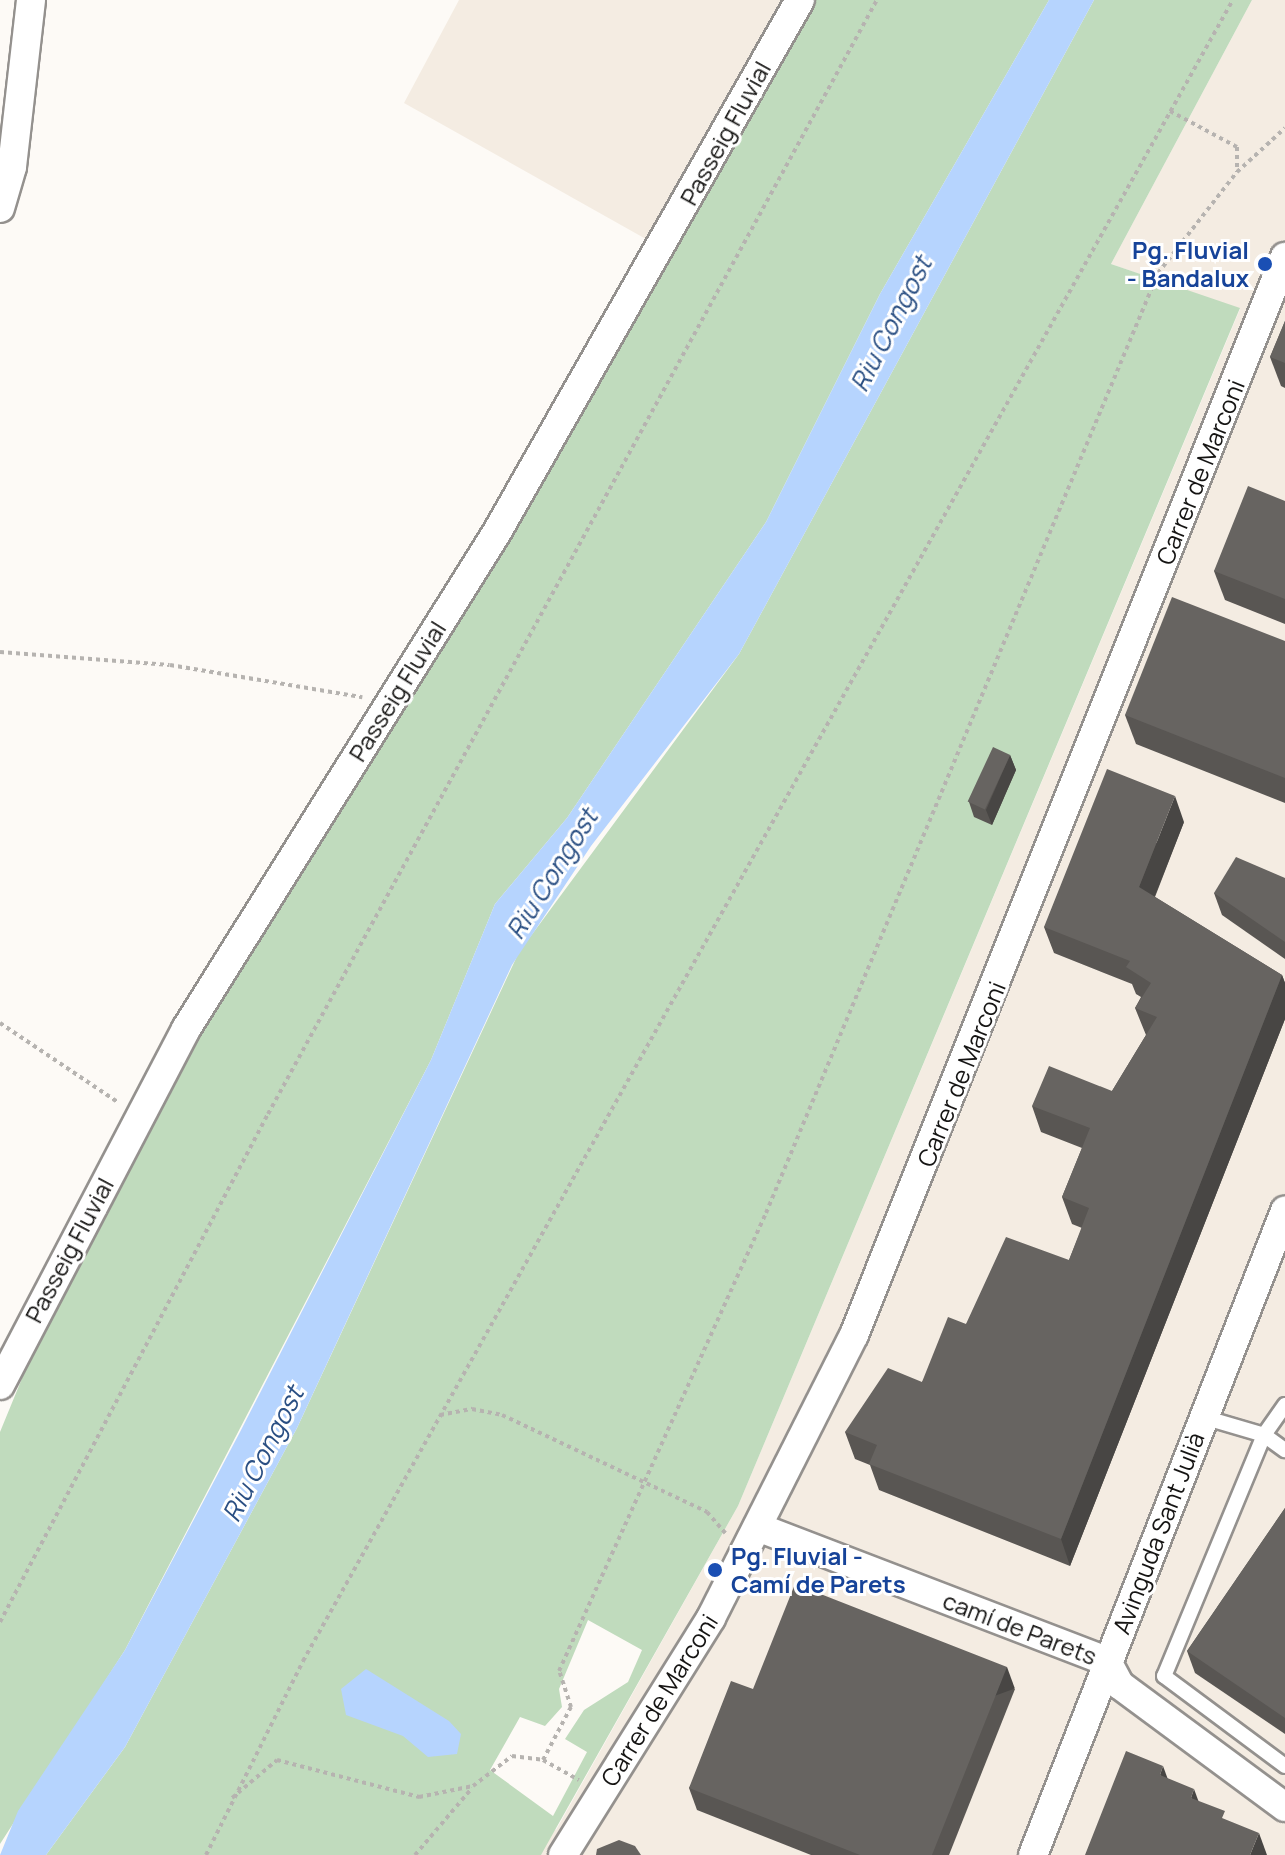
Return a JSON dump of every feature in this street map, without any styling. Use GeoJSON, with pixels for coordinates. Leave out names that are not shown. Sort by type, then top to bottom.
{"type":"FeatureCollection","features":[{"type":"Feature","properties":{"kind":"street"},"geometry":{"type":"LineString","coordinates":[[0,208],[12,167],[31,0]]}},
{"type":"Feature","properties":{"kind":"street","name":"Passeig Fluvial"},"geometry":{"type":"LineString","coordinates":[[0,1385],[144,1109],[497,532],[800,0]]}},
{"type":"Feature","properties":{"kind":"street","name":"Carrer de Marconi"},"geometry":{"type":"LineString","coordinates":[[563,1855],[760,1528],[900,1228],[1285,257]]}},
{"type":"Feature","properties":{"kind":"street","name":"Avinguda Sant Julià"},"geometry":{"type":"LineString","coordinates":[[1033,1855],[1285,1211]]}},
{"type":"Feature","properties":{"kind":"street","name":"camí de Parets"},"geometry":{"type":"LineString","coordinates":[[760,1528],[1107,1661],[1120,1685],[1285,1807]]}},
{"type":"Feature","properties":{"kind":"lane"},"geometry":{"type":"LineString","coordinates":[[1285,1405],[1264,1435],[1164,1676],[1285,1766]]}},
{"type":"Feature","properties":{"kind":"lane"},"geometry":{"type":"LineString","coordinates":[[1203,1417],[1264,1435],[1285,1450]]}},
{"type":"Feature","properties":{"kind":"path"},"geometry":{"type":"LineString","coordinates":[[0,1622],[268,1114],[877,0]]}},
{"type":"Feature","properties":{"kind":"path"},"geometry":{"type":"LineString","coordinates":[[206,1855],[232,1798],[440,1415],[1233,0]]}},
{"type":"Feature","properties":{"kind":"path"},"geometry":{"type":"LineString","coordinates":[[1170,111],[1237,147],[1237,172]]}},
{"type":"Feature","properties":{"kind":"path"},"geometry":{"type":"LineString","coordinates":[[543,1760],[571,1707],[559,1671],[647,1483],[1158,273],[1185,246],[1237,172],[1285,128]]}},
{"type":"Feature","properties":{"kind":"path"},"geometry":{"type":"LineString","coordinates":[[0,652],[170,665],[388,706]]}},
{"type":"Feature","properties":{"kind":"path"},"geometry":{"type":"LineString","coordinates":[[0,1023],[102,1096],[144,1109]]}},
{"type":"Feature","properties":{"kind":"path"},"geometry":{"type":"LineString","coordinates":[[440,1415],[472,1409],[502,1415],[588,1462],[647,1483],[707,1512],[744,1557]]}},
{"type":"Feature","properties":{"kind":"path"},"geometry":{"type":"LineString","coordinates":[[232,1798],[277,1760],[419,1797],[473,1786],[494,1774],[512,1756],[543,1760],[602,1793]]}},
{"type":"Feature","properties":{"kind":"path"},"geometry":{"type":"LineString","coordinates":[[415,1855],[473,1786]]}},
{"type":"Feature","properties":{"kind":"shaded area"},"geometry":{"type":"Polygon","coordinates":[[[459,0],[810,0],[669,252],[404,103],[459,0]]]}},
{"type":"Feature","properties":{"kind":"shaded area"},"geometry":{"type":"Polygon","coordinates":[[[1252,0],[1285,0],[1285,1855],[231,1855],[477,1778],[556,1830],[738,1506],[1240,309],[1111,264],[1252,0]]]}},
{"type":"Feature","properties":{"kind":"green space"},"geometry":{"type":"Polygon","coordinates":[[[810,0],[1049,0],[880,294],[766,522],[567,818],[495,904],[431,1060],[125,1650],[0,1844],[0,1432],[46,1320],[178,1073],[810,0]]]}},
{"type":"Feature","properties":{"kind":"green space"},"geometry":{"type":"Polygon","coordinates":[[[1094,0],[1252,0],[1111,264],[1240,308],[738,1506],[541,1855],[46,1855],[125,1747],[297,1428],[519,952],[739,654],[1094,0]],[[588,1620],[559,1689],[562,1707],[545,1726],[520,1717],[490,1770],[553,1816],[587,1752],[565,1739],[584,1710],[628,1682],[642,1650],[588,1620]]]}},
{"type":"Feature","properties":{"kind":"water","name":"Riu Congost"},"geometry":{"type":"Polygon","coordinates":[[[1049,0],[1094,0],[739,654],[591,846],[512,965],[297,1428],[125,1747],[46,1855],[0,1855],[18,1811],[125,1650],[240,1432],[431,1060],[495,904],[567,818],[766,522],[880,294],[1049,0]]]}},
{"type":"Feature","properties":{"kind":"water"},"geometry":{"type":"Polygon","coordinates":[[[366,1669],[449,1721],[461,1734],[457,1754],[428,1757],[403,1736],[346,1715],[341,1689],[366,1669]]]}},
{"type":"Feature","properties":{"kind":"building"},"geometry":{"type":"Polygon","coordinates":[[[1285,321],[1285,363],[1270,357],[1285,321]]]}},
{"type":"Feature","properties":{"kind":"building"},"geometry":{"type":"Polygon","coordinates":[[[1248,486],[1285,501],[1285,599],[1214,571],[1248,486]]]}},
{"type":"Feature","properties":{"kind":"building"},"geometry":{"type":"Polygon","coordinates":[[[1172,597],[1285,641],[1285,778],[1125,715],[1172,597]]]}},
{"type":"Feature","properties":{"kind":"building"},"geometry":{"type":"Polygon","coordinates":[[[993,747],[1010,755],[985,809],[968,801],[993,747]]]}},
{"type":"Feature","properties":{"kind":"building"},"geometry":{"type":"Polygon","coordinates":[[[1107,769],[1175,796],[1139,887],[1282,975],[1061,1539],[869,1464],[877,1445],[845,1432],[888,1368],[922,1382],[948,1317],[966,1324],[1006,1237],[1069,1260],[1089,1208],[1062,1197],[1090,1128],[1032,1106],[1049,1066],[1112,1091],[1157,1017],[1135,1008],[1151,983],[1126,967],[1130,961],[1044,927],[1107,769]]]}},
{"type":"Feature","properties":{"kind":"building"},"geometry":{"type":"Polygon","coordinates":[[[1236,857],[1285,878],[1285,942],[1214,893],[1236,857]]]}},
{"type":"Feature","properties":{"kind":"building"},"geometry":{"type":"Polygon","coordinates":[[[1285,1508],[1285,1718],[1187,1651],[1285,1508]]]}},
{"type":"Feature","properties":{"kind":"building"},"geometry":{"type":"Polygon","coordinates":[[[795,1584],[1007,1667],[932,1855],[860,1855],[689,1788],[731,1681],[753,1689],[795,1584]]]}},
{"type":"Feature","properties":{"kind":"building"},"geometry":{"type":"Polygon","coordinates":[[[1126,1751],[1163,1766],[1160,1775],[1194,1789],[1191,1798],[1225,1811],[1222,1818],[1259,1833],[1250,1855],[1085,1855],[1126,1751]]]}},
{"type":"Feature","properties":{"kind":"building"},"geometry":{"type":"Polygon","coordinates":[[[619,1840],[635,1846],[641,1855],[596,1855],[597,1849],[619,1840]]]}},
{"type":"Feature","properties":{"kind":"place","name":"Pg. Fluvial - Bandalux"},"geometry":{"type":"Point","coordinates":[1265,264]}},
{"type":"Feature","properties":{"kind":"place","name":"Pg. Fluvial - Camí de Parets"},"geometry":{"type":"Point","coordinates":[715,1570]}}]}
